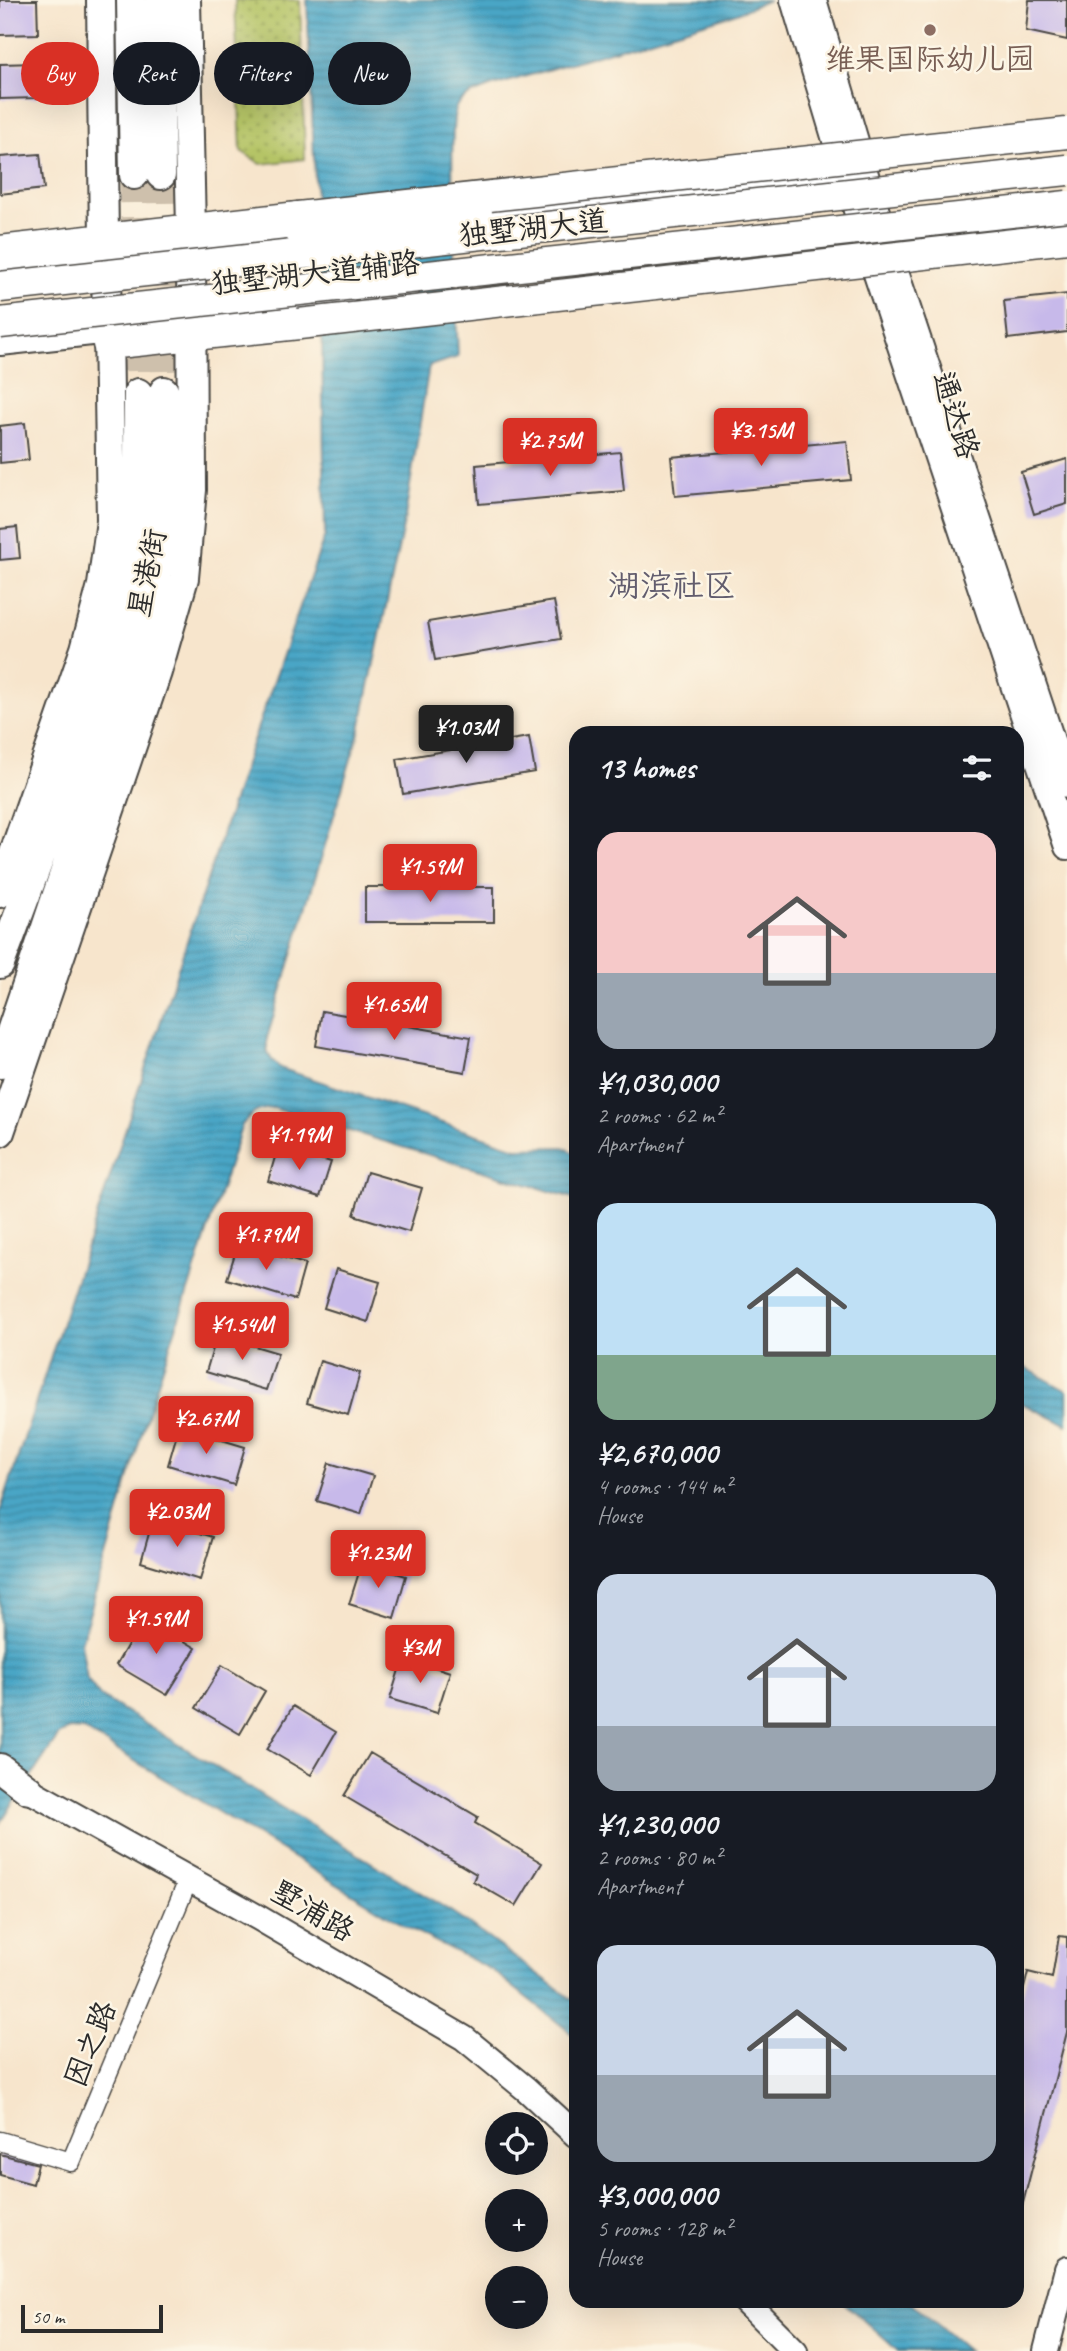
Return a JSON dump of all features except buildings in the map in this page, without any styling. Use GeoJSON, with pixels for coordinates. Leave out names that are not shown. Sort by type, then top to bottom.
{"type":"FeatureCollection","features":[{"type":"Feature","properties":{"kind":"highway"},"geometry":{"type":"LineString","coordinates":[[0,251],[104,248],[1067,133]]}},
{"type":"Feature","properties":{"kind":"highway","name":"独墅湖大道"},"geometry":{"type":"LineString","coordinates":[[0,287],[1067,170]]}},
{"type":"Feature","properties":{"kind":"highway","name":"独墅湖大道"},"geometry":{"type":"LineString","coordinates":[[0,323],[1067,206]]}},
{"type":"Feature","properties":{"kind":"highway"},"geometry":{"type":"LineString","coordinates":[[108,337],[1067,238]]}},
{"type":"Feature","properties":{"kind":"main road","name":"星港街"},"geometry":{"type":"LineString","coordinates":[[0,893],[85,649],[106,565],[111,522],[104,248],[102,0]]}},
{"type":"Feature","properties":{"kind":"main road"},"geometry":{"type":"LineString","coordinates":[[131,0],[148,175],[159,0]]}},
{"type":"Feature","properties":{"kind":"main road","name":"星港街"},"geometry":{"type":"LineString","coordinates":[[0,1132],[157,672],[184,578],[191,509],[192,327],[186,0]]}},
{"type":"Feature","properties":{"kind":"main road","name":"通达路"},"geometry":{"type":"LineString","coordinates":[[805,4],[877,246],[1067,847]]}},
{"type":"Feature","properties":{"kind":"main road","name":"独墅湖大道辅路"},"geometry":{"type":"LineString","coordinates":[[297,224],[480,213],[855,172]]}},
{"type":"Feature","properties":{"kind":"main road","name":"通达路"},"geometry":{"type":"LineString","coordinates":[[877,246],[1067,785]]}},
{"type":"Feature","properties":{"kind":"main road","name":"独墅湖大道辅路"},"geometry":{"type":"LineString","coordinates":[[304,316],[463,291],[877,246]]}},
{"type":"Feature","properties":{"kind":"main road"},"geometry":{"type":"LineString","coordinates":[[0,267],[104,248]]}},
{"type":"Feature","properties":{"kind":"main road"},"geometry":{"type":"LineString","coordinates":[[0,341],[108,337]]}},
{"type":"Feature","properties":{"kind":"main road","name":"星港街"},"geometry":{"type":"LineString","coordinates":[[0,964],[67,784],[124,610],[132,567],[151,392],[164,491],[162,531],[150,608],[130,679],[0,1064]]}},
{"type":"Feature","properties":{"kind":"main road","name":"墅浦路"},"geometry":{"type":"LineString","coordinates":[[0,1768],[29,1790],[188,1878],[464,2038],[569,2129]]}},
{"type":"Feature","properties":{"kind":"main road"},"geometry":{"type":"LineString","coordinates":[[1057,2349],[1067,2269]]}},
{"type":"Feature","properties":{"kind":"main road"},"geometry":{"type":"LineString","coordinates":[[752,2308],[795,2351]]}},
{"type":"Feature","properties":{"kind":"street","name":"因之路"},"geometry":{"type":"LineString","coordinates":[[0,2141],[71,2162],[188,1878]]}},
{"type":"Feature","properties":{"kind":"green space"},"geometry":{"type":"Polygon","coordinates":[[[235,0],[300,0],[301,42],[237,42],[235,0]]]}},
{"type":"Feature","properties":{"kind":"green space"},"geometry":{"type":"Polygon","coordinates":[[[239,105],[303,105],[305,159],[261,164],[241,151],[239,105]]]}},
{"type":"Feature","properties":{"kind":"water"},"geometry":{"type":"Polygon","coordinates":[[[307,0],[769,0],[734,14],[490,87],[468,96],[457,105],[452,146],[452,183],[458,357],[429,366],[405,517],[360,729],[267,1038],[267,1050],[280,1068],[516,1148],[564,1147],[569,1150],[569,1197],[273,1108],[255,1112],[249,1117],[242,1125],[142,1432],[81,1643],[87,1679],[100,1696],[452,1912],[569,1997],[569,2031],[492,1970],[405,1926],[84,1730],[69,1729],[59,1735],[0,1823],[0,1512],[247,758],[325,535],[322,338],[312,105],[314,105],[314,42],[309,42],[307,0]]]}},
{"type":"Feature","properties":{"kind":"water"},"geometry":{"type":"Polygon","coordinates":[[[1024,1367],[1067,1391],[1067,1425],[1024,1404],[1024,1367]]]}},
{"type":"Feature","properties":{"kind":"water"},"geometry":{"type":"Polygon","coordinates":[[[850,2308],[917,2308],[968,2351],[898,2351],[850,2308]]]}},
{"type":"Feature","properties":{"kind":"tunnel"},"geometry":{"type":"LineString","coordinates":[[134,175],[138,393]]}},
{"type":"Feature","properties":{"kind":"tunnel"},"geometry":{"type":"LineString","coordinates":[[161,175],[164,391]]}},
{"type":"Feature","properties":{"kind":"place","name":"维果国际幼儿园"},"geometry":{"type":"Point","coordinates":[930,30]}},
{"type":"Feature","properties":{"kind":"district","name":"湖滨社区"},"geometry":{"type":"Point","coordinates":[672,585]}}]}
